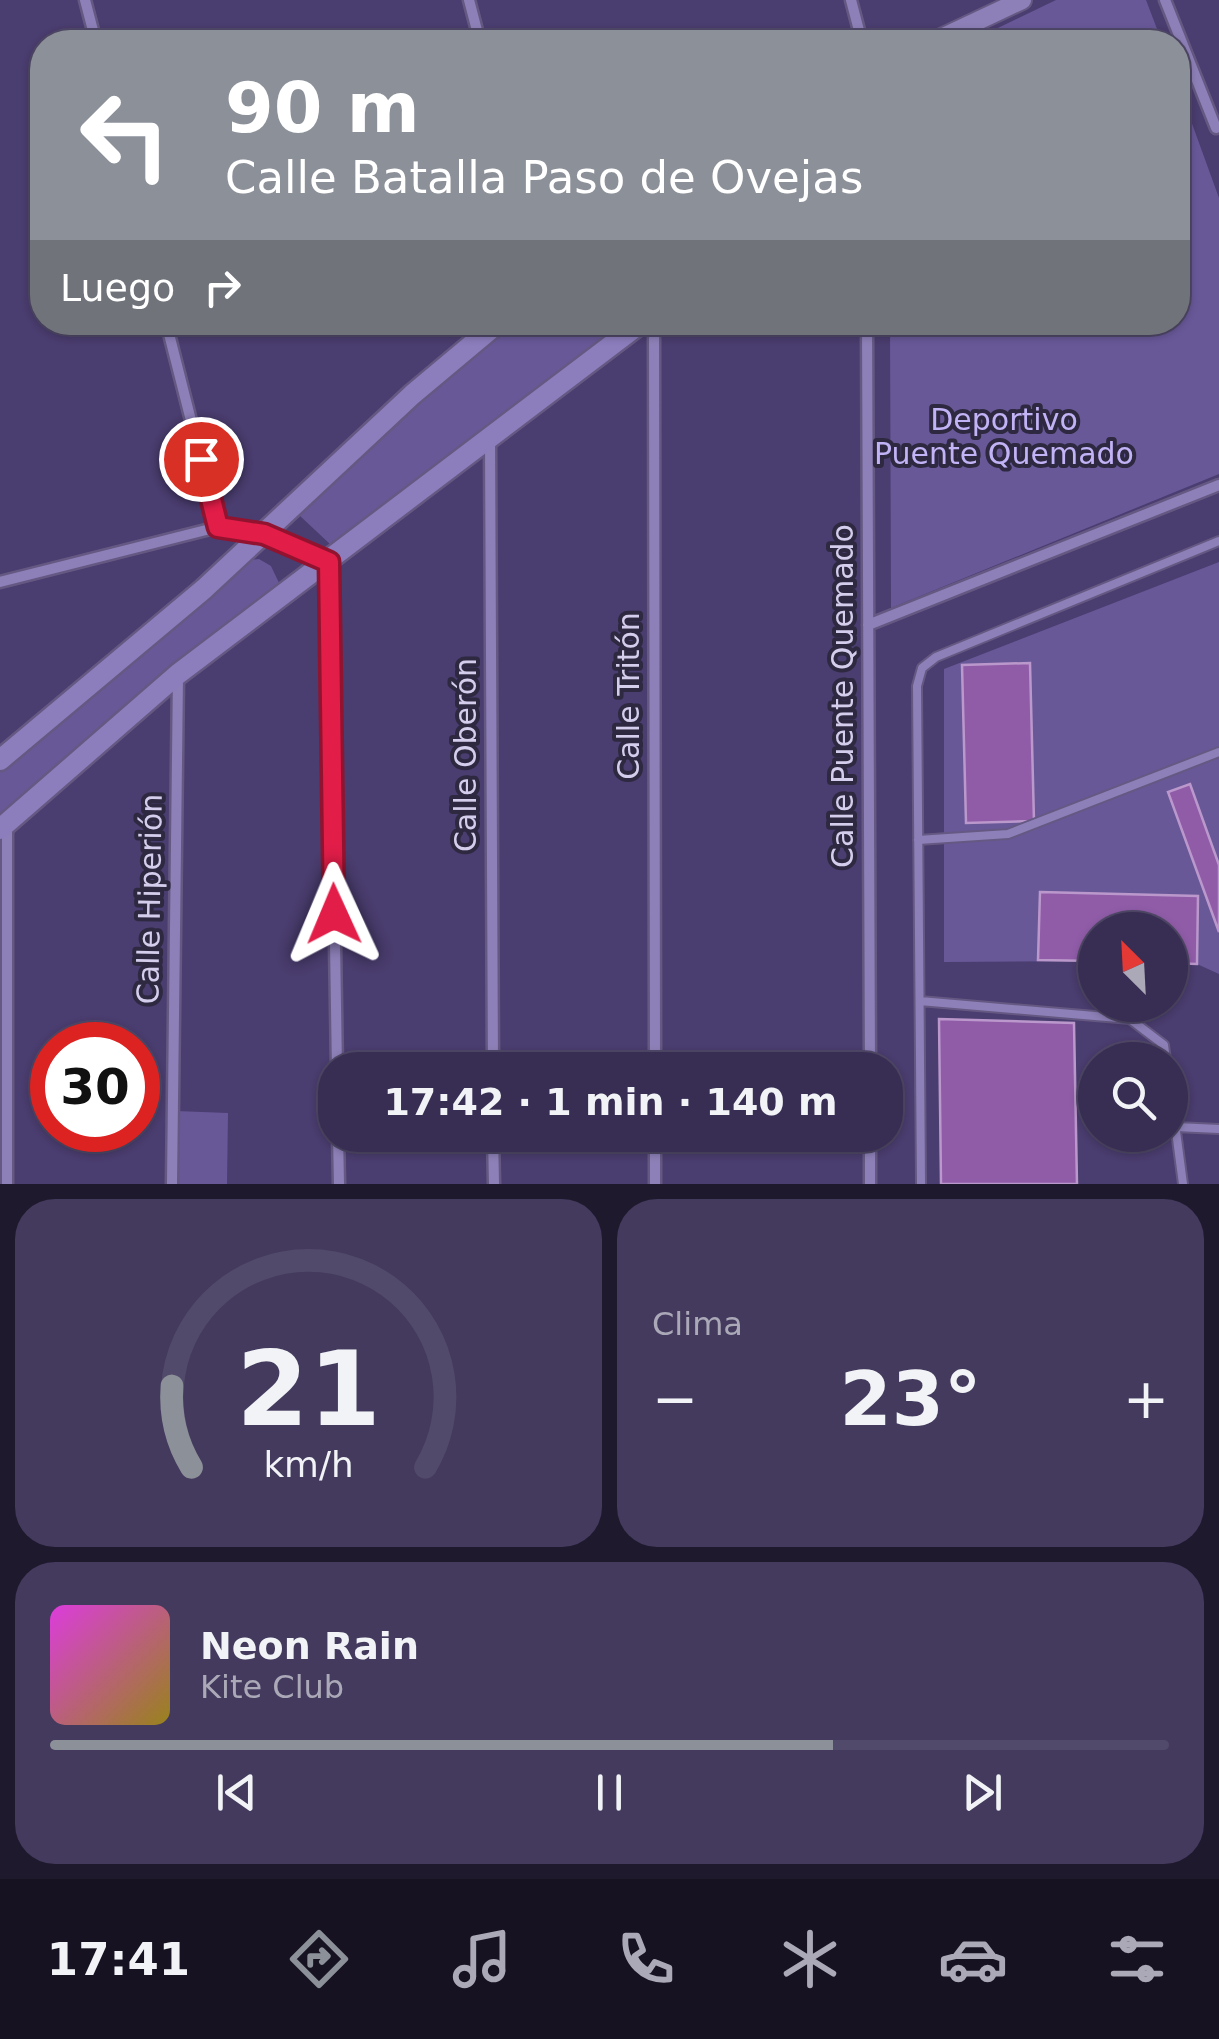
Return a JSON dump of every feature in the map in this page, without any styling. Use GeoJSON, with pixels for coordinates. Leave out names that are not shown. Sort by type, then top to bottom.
{"type":"FeatureCollection","features":[{"type":"Feature","properties":{"kind":"main road"},"geometry":{"type":"LineString","coordinates":[[0,760],[264,534],[413,394],[483,335]]}},
{"type":"Feature","properties":{"kind":"main road"},"geometry":{"type":"LineString","coordinates":[[3,825],[178,674],[625,335]]}},
{"type":"Feature","properties":{"kind":"street"},"geometry":{"type":"LineString","coordinates":[[85,0],[93,30]]}},
{"type":"Feature","properties":{"kind":"street"},"geometry":{"type":"LineString","coordinates":[[469,0],[477,30]]}},
{"type":"Feature","properties":{"kind":"street"},"geometry":{"type":"LineString","coordinates":[[852,0],[859,30]]}},
{"type":"Feature","properties":{"kind":"street"},"geometry":{"type":"LineString","coordinates":[[958,30],[1022,0]]}},
{"type":"Feature","properties":{"kind":"street"},"geometry":{"type":"LineString","coordinates":[[1165,0],[1177,30]]}},
{"type":"Feature","properties":{"kind":"street"},"geometry":{"type":"LineString","coordinates":[[1190,63],[1216,128]]}},
{"type":"Feature","properties":{"kind":"street"},"geometry":{"type":"LineString","coordinates":[[169,335],[218,527]]}},
{"type":"Feature","properties":{"kind":"street","name":"Calle Tritón"},"geometry":{"type":"LineString","coordinates":[[654,335],[654,1052]]}},
{"type":"Feature","properties":{"kind":"street","name":"Calle Puente Quemado"},"geometry":{"type":"LineString","coordinates":[[867,335],[870,1052]]}},
{"type":"Feature","properties":{"kind":"street","name":"Calle Oberón"},"geometry":{"type":"LineString","coordinates":[[490,440],[493,1052]]}},
{"type":"Feature","properties":{"kind":"street"},"geometry":{"type":"LineString","coordinates":[[868,625],[1219,485]]}},
{"type":"Feature","properties":{"kind":"street"},"geometry":{"type":"LineString","coordinates":[[0,582],[218,527],[264,534],[329,562],[337,1052]]}},
{"type":"Feature","properties":{"kind":"street","name":"Calle Hiperión"},"geometry":{"type":"LineString","coordinates":[[172,1184],[178,674]]}},
{"type":"Feature","properties":{"kind":"street"},"geometry":{"type":"LineString","coordinates":[[3,825],[7,1184]]}},
{"type":"Feature","properties":{"kind":"street"},"geometry":{"type":"LineString","coordinates":[[338,1152],[339,1184]]}},
{"type":"Feature","properties":{"kind":"street"},"geometry":{"type":"LineString","coordinates":[[493,1152],[494,1184]]}},
{"type":"Feature","properties":{"kind":"street"},"geometry":{"type":"LineString","coordinates":[[655,1152],[655,1184]]}},
{"type":"Feature","properties":{"kind":"street"},"geometry":{"type":"LineString","coordinates":[[870,1152],[870,1184]]}},
{"type":"Feature","properties":{"kind":"lane"},"geometry":{"type":"LineString","coordinates":[[921,1184],[916,686],[922,668],[936,657],[1219,541]]}},
{"type":"Feature","properties":{"kind":"lane"},"geometry":{"type":"LineString","coordinates":[[918,840],[1008,834],[1219,752]]}},
{"type":"Feature","properties":{"kind":"lane"},"geometry":{"type":"LineString","coordinates":[[920,1001],[1130,1018],[1160,1042]]}},
{"type":"Feature","properties":{"kind":"lane"},"geometry":{"type":"LineString","coordinates":[[1188,1127],[1219,1128]]}},
{"type":"Feature","properties":{"kind":"lane"},"geometry":{"type":"LineString","coordinates":[[1180,1152],[1184,1184]]}},
{"type":"Feature","properties":{"kind":"green space"},"geometry":{"type":"Polygon","coordinates":[[[1056,0],[1146,0],[1157,30],[994,30],[1056,0]]]}},
{"type":"Feature","properties":{"kind":"green space","name":"Deportivo Puente Quemado"},"geometry":{"type":"Polygon","coordinates":[[[1190,118],[1219,198],[1219,474],[891,608],[890,335],[1190,335],[1190,118]]]}},
{"type":"Feature","properties":{"kind":"green space"},"geometry":{"type":"Polygon","coordinates":[[[501,335],[610,335],[331,545],[299,515],[420,402],[501,335]]]}},
{"type":"Feature","properties":{"kind":"green space"},"geometry":{"type":"Polygon","coordinates":[[[259,559],[271,566],[280,585],[159,677],[0,818],[0,771],[233,561],[259,559]]]}},
{"type":"Feature","properties":{"kind":"green space"},"geometry":{"type":"Polygon","coordinates":[[[1219,562],[1219,974],[1197,964],[1188,953],[1188,912],[1078,912],[1078,961],[944,962],[944,669],[1219,562]]]}},
{"type":"Feature","properties":{"kind":"green space"},"geometry":{"type":"Polygon","coordinates":[[[176,1111],[228,1113],[227,1184],[175,1184],[176,1111]]]}},
{"type":"Feature","properties":{"kind":"building"},"geometry":{"type":"Polygon","coordinates":[[[1030,663],[1034,821],[966,823],[962,665],[1030,663]]]}},
{"type":"Feature","properties":{"kind":"building"},"geometry":{"type":"Polygon","coordinates":[[[1190,784],[1219,865],[1219,932],[1168,792],[1190,784]]]}},
{"type":"Feature","properties":{"kind":"building"},"geometry":{"type":"Polygon","coordinates":[[[1040,892],[1198,896],[1197,964],[1188,964],[1188,912],[1078,912],[1078,961],[1038,960],[1040,892]]]}},
{"type":"Feature","properties":{"kind":"building"},"geometry":{"type":"Polygon","coordinates":[[[939,1019],[1074,1023],[1077,1184],[941,1184],[939,1019]]]}},
{"type":"Feature","properties":{"kind":"route"},"geometry":{"type":"LineString","coordinates":[[201,459],[218,527],[264,534],[329,562],[334,914]]}}]}
